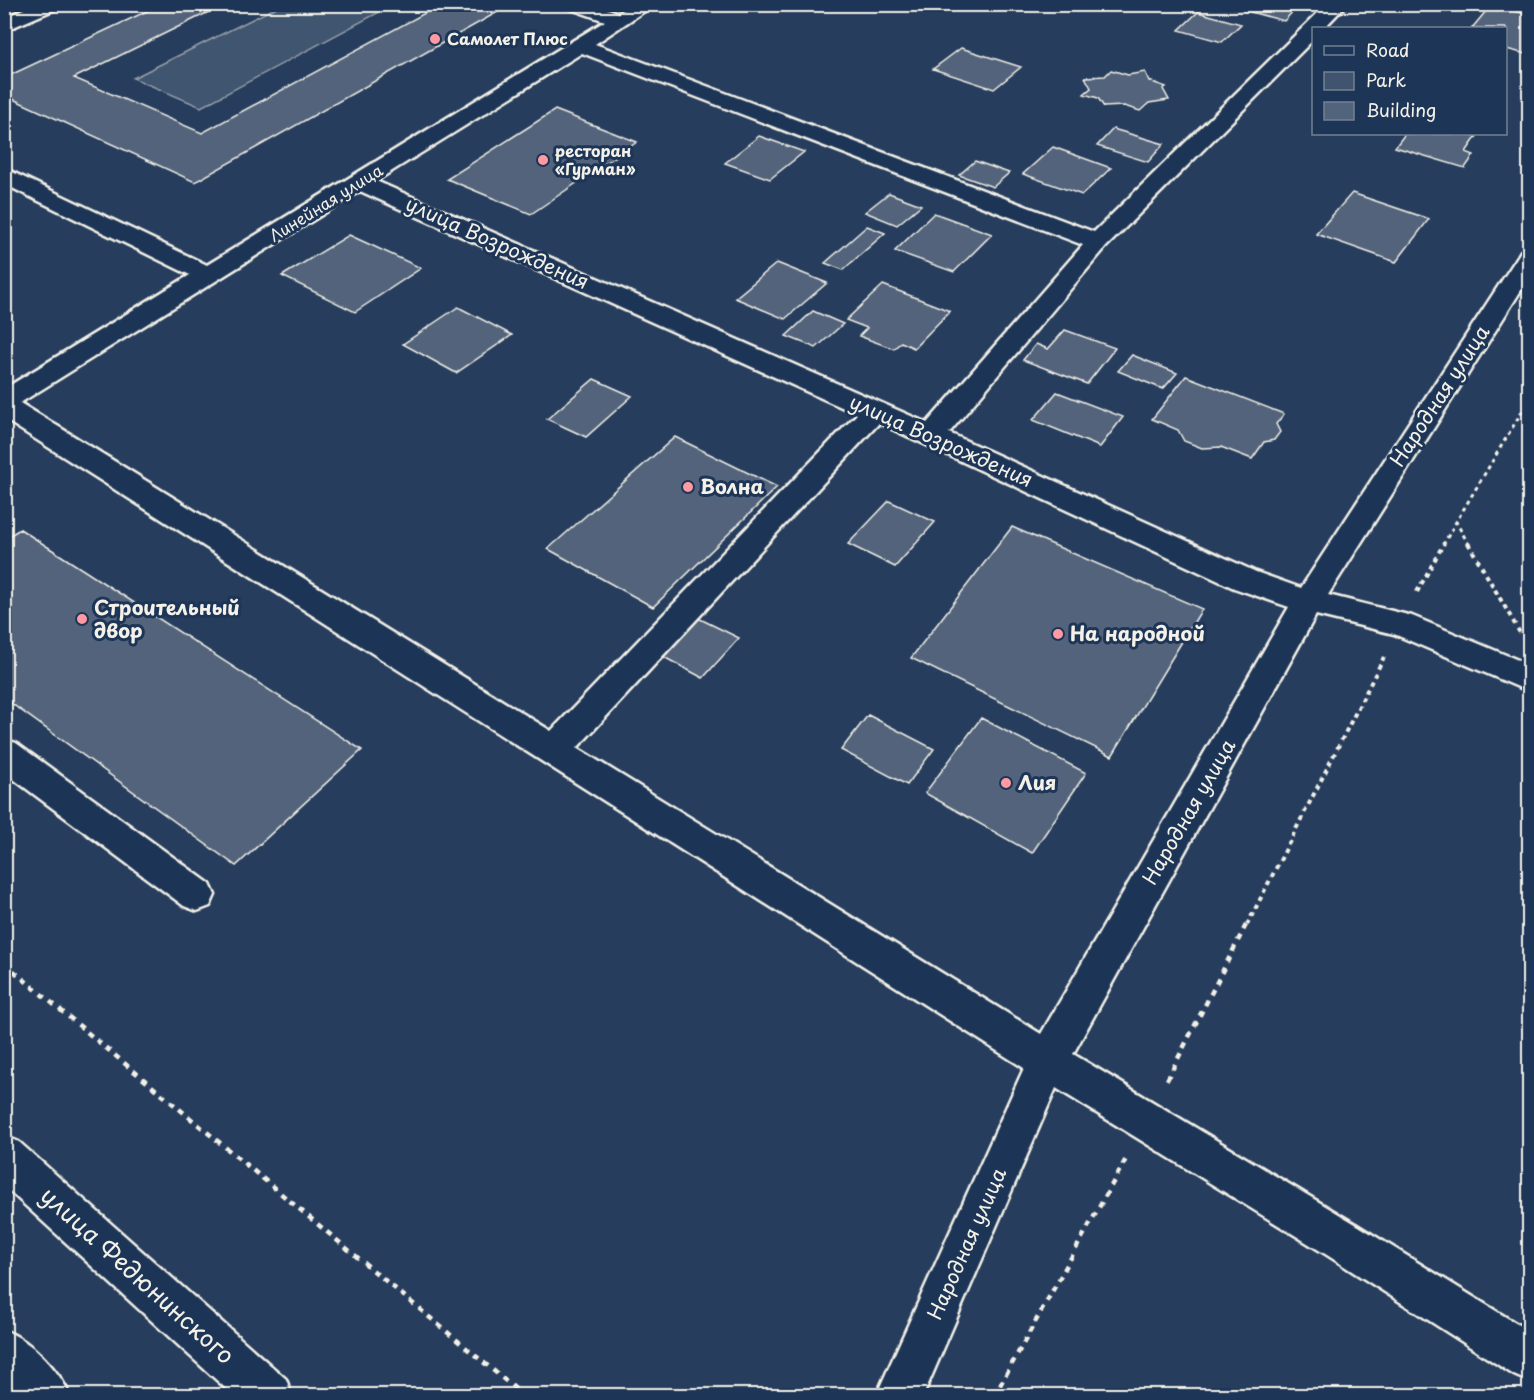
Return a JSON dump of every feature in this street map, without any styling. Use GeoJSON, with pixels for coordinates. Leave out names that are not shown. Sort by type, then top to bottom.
{"type":"FeatureCollection","features":[{"type":"Feature","properties":{"kind":"main road"},"geometry":{"type":"LineString","coordinates":[[4,25],[51,4]]}},
{"type":"Feature","properties":{"kind":"main road"},"geometry":{"type":"LineString","coordinates":[[575,4],[621,20]]}},
{"type":"Feature","properties":{"kind":"main road","name":"Линейная улица"},"geometry":{"type":"LineString","coordinates":[[4,400],[646,4]]}},
{"type":"Feature","properties":{"kind":"main road"},"geometry":{"type":"LineString","coordinates":[[1315,27],[1338,4]]}},
{"type":"Feature","properties":{"kind":"main road"},"geometry":{"type":"LineString","coordinates":[[931,436],[1098,242],[1312,30]]}},
{"type":"Feature","properties":{"kind":"main road"},"geometry":{"type":"LineString","coordinates":[[580,45],[1098,242]]}},
{"type":"Feature","properties":{"kind":"main road"},"geometry":{"type":"LineString","coordinates":[[4,175],[208,275]]}},
{"type":"Feature","properties":{"kind":"main road","name":"улица Возрождения"},"geometry":{"type":"LineString","coordinates":[[360,182],[876,411],[1245,580],[1308,602],[1401,624],[1530,679]]}},
{"type":"Feature","properties":{"kind":"main road","name":"Народная улица"},"geometry":{"type":"LineString","coordinates":[[899,1395],[1048,1060],[1308,602],[1530,256]]}},
{"type":"Feature","properties":{"kind":"main road"},"geometry":{"type":"LineString","coordinates":[[4,406],[1146,1122],[1341,1240],[1530,1359]]}},
{"type":"Feature","properties":{"kind":"main road"},"geometry":{"type":"LineString","coordinates":[[554,750],[876,411]]}},
{"type":"Feature","properties":{"kind":"main road"},"geometry":{"type":"LineString","coordinates":[[4,753],[197,895]]}},
{"type":"Feature","properties":{"kind":"main road","name":"улица Федюнинского"},"geometry":{"type":"LineString","coordinates":[[4,1157],[268,1395]]}},
{"type":"Feature","properties":{"kind":"main road"},"geometry":{"type":"LineString","coordinates":[[4,1353],[47,1395]]}},
{"type":"Feature","properties":{"kind":"path"},"geometry":{"type":"LineString","coordinates":[[994,1395],[1146,1122],[1401,624],[1456,522],[1530,398]]}},
{"type":"Feature","properties":{"kind":"path"},"geometry":{"type":"LineString","coordinates":[[1456,522],[1524,640]]}},
{"type":"Feature","properties":{"kind":"path"},"geometry":{"type":"LineString","coordinates":[[4,963],[524,1395]]}},
{"type":"Feature","properties":{"kind":"green space"},"geometry":{"type":"Polygon","coordinates":[[[281,5],[378,5],[387,8],[201,107],[133,78],[281,5]]]}},
{"type":"Feature","properties":{"kind":"building"},"geometry":{"type":"Polygon","coordinates":[[[162,4],[225,4],[74,78],[202,133],[427,12],[415,8],[422,4],[512,4],[195,182],[4,95],[4,78],[162,4]]]}},
{"type":"Feature","properties":{"kind":"building"},"geometry":{"type":"Polygon","coordinates":[[[1221,4],[1291,4],[1298,6],[1284,21],[1221,4]]]}},
{"type":"Feature","properties":{"kind":"building"},"geometry":{"type":"Polygon","coordinates":[[[1491,5],[1530,15],[1530,55],[1507,49],[1507,27],[1473,27],[1491,5]]]}},
{"type":"Feature","properties":{"kind":"building"},"geometry":{"type":"Polygon","coordinates":[[[1198,12],[1241,24],[1222,42],[1179,30],[1198,12]]]}},
{"type":"Feature","properties":{"kind":"building"},"geometry":{"type":"Polygon","coordinates":[[[961,48],[1021,67],[994,89],[933,69],[961,48]]]}},
{"type":"Feature","properties":{"kind":"building"},"geometry":{"type":"Polygon","coordinates":[[[1111,70],[1128,75],[1145,72],[1149,81],[1166,87],[1163,89],[1169,100],[1149,103],[1140,111],[1124,106],[1104,107],[1098,98],[1084,94],[1091,88],[1085,77],[1105,76],[1111,70]]]}},
{"type":"Feature","properties":{"kind":"building","name":"ресторан «Гурман»"},"geometry":{"type":"Polygon","coordinates":[[[555,110],[637,142],[531,214],[447,179],[555,110]]]}},
{"type":"Feature","properties":{"kind":"building"},"geometry":{"type":"Polygon","coordinates":[[[1113,129],[1164,144],[1148,162],[1097,146],[1113,129]]]}},
{"type":"Feature","properties":{"kind":"building"},"geometry":{"type":"Polygon","coordinates":[[[1404,135],[1477,136],[1466,152],[1474,155],[1465,168],[1395,147],[1404,135]]]}},
{"type":"Feature","properties":{"kind":"building"},"geometry":{"type":"Polygon","coordinates":[[[759,136],[804,152],[770,179],[725,163],[759,136]]]}},
{"type":"Feature","properties":{"kind":"building"},"geometry":{"type":"Polygon","coordinates":[[[1053,147],[1111,168],[1082,195],[1023,174],[1053,147]]]}},
{"type":"Feature","properties":{"kind":"building"},"geometry":{"type":"Polygon","coordinates":[[[975,161],[1009,173],[993,187],[959,175],[975,161]]]}},
{"type":"Feature","properties":{"kind":"building"},"geometry":{"type":"Polygon","coordinates":[[[889,193],[921,205],[897,225],[865,212],[889,193]]]}},
{"type":"Feature","properties":{"kind":"building"},"geometry":{"type":"Polygon","coordinates":[[[1352,193],[1429,219],[1396,262],[1316,234],[1352,193]]]}},
{"type":"Feature","properties":{"kind":"building"},"geometry":{"type":"Polygon","coordinates":[[[934,213],[992,234],[954,272],[895,251],[934,213]]]}},
{"type":"Feature","properties":{"kind":"building"},"geometry":{"type":"Polygon","coordinates":[[[867,226],[885,233],[843,270],[825,263],[867,226]]]}},
{"type":"Feature","properties":{"kind":"building"},"geometry":{"type":"Polygon","coordinates":[[[349,235],[421,268],[355,312],[282,276],[349,235]]]}},
{"type":"Feature","properties":{"kind":"building"},"geometry":{"type":"Polygon","coordinates":[[[777,263],[827,283],[785,319],[735,298],[777,263]]]}},
{"type":"Feature","properties":{"kind":"building"},"geometry":{"type":"Polygon","coordinates":[[[883,285],[950,311],[914,348],[901,342],[894,349],[859,336],[867,328],[846,320],[883,285]]]}},
{"type":"Feature","properties":{"kind":"building"},"geometry":{"type":"Polygon","coordinates":[[[458,307],[512,335],[456,373],[403,344],[458,307]]]}},
{"type":"Feature","properties":{"kind":"building"},"geometry":{"type":"Polygon","coordinates":[[[813,311],[843,324],[816,348],[786,336],[813,311]]]}},
{"type":"Feature","properties":{"kind":"building"},"geometry":{"type":"Polygon","coordinates":[[[1065,330],[1115,348],[1087,384],[1023,360],[1036,344],[1048,349],[1065,330]]]}},
{"type":"Feature","properties":{"kind":"building"},"geometry":{"type":"Polygon","coordinates":[[[1132,355],[1177,373],[1163,389],[1118,371],[1132,355]]]}},
{"type":"Feature","properties":{"kind":"building"},"geometry":{"type":"Polygon","coordinates":[[[1186,376],[1284,414],[1276,424],[1280,432],[1274,440],[1264,442],[1252,459],[1221,447],[1202,448],[1184,441],[1178,430],[1152,419],[1186,376]]]}},
{"type":"Feature","properties":{"kind":"building"},"geometry":{"type":"Polygon","coordinates":[[[594,379],[632,396],[586,437],[547,419],[594,379]]]}},
{"type":"Feature","properties":{"kind":"building"},"geometry":{"type":"Polygon","coordinates":[[[1057,392],[1123,417],[1100,447],[1033,420],[1057,392]]]}},
{"type":"Feature","properties":{"kind":"building"},"geometry":{"type":"Polygon","coordinates":[[[675,437],[777,487],[653,607],[548,549],[675,437]]]}},
{"type":"Feature","properties":{"kind":"building"},"geometry":{"type":"Polygon","coordinates":[[[889,501],[935,522],[895,567],[848,544],[889,501]]]}},
{"type":"Feature","properties":{"kind":"building","name":"На народной"},"geometry":{"type":"Polygon","coordinates":[[[1012,527],[1202,609],[1112,756],[911,658],[1012,527]]]}},
{"type":"Feature","properties":{"kind":"building","name":"Строительный двор"},"geometry":{"type":"Polygon","coordinates":[[[20,529],[362,750],[236,866],[4,698],[4,539],[20,529]]]}},
{"type":"Feature","properties":{"kind":"building"},"geometry":{"type":"Polygon","coordinates":[[[696,617],[739,638],[703,678],[660,655],[696,617]]]}},
{"type":"Feature","properties":{"kind":"building"},"geometry":{"type":"Polygon","coordinates":[[[868,715],[934,749],[907,785],[841,750],[868,715]]]}},
{"type":"Feature","properties":{"kind":"building","name":"Лия"},"geometry":{"type":"Polygon","coordinates":[[[981,718],[1086,773],[1032,853],[925,793],[981,718]]]}},
{"type":"Feature","properties":{"kind":"place","name":"Самолет Плюс"},"geometry":{"type":"Point","coordinates":[435,39]}},
{"type":"Feature","properties":{"kind":"place","name":"ресторан «Гурман»"},"geometry":{"type":"Point","coordinates":[543,160]}},
{"type":"Feature","properties":{"kind":"place","name":"Волна"},"geometry":{"type":"Point","coordinates":[688,487]}},
{"type":"Feature","properties":{"kind":"place","name":"Строительный двор"},"geometry":{"type":"Point","coordinates":[82,619]}},
{"type":"Feature","properties":{"kind":"place","name":"На народной"},"geometry":{"type":"Point","coordinates":[1058,634]}},
{"type":"Feature","properties":{"kind":"place","name":"Лия"},"geometry":{"type":"Point","coordinates":[1006,783]}}]}
